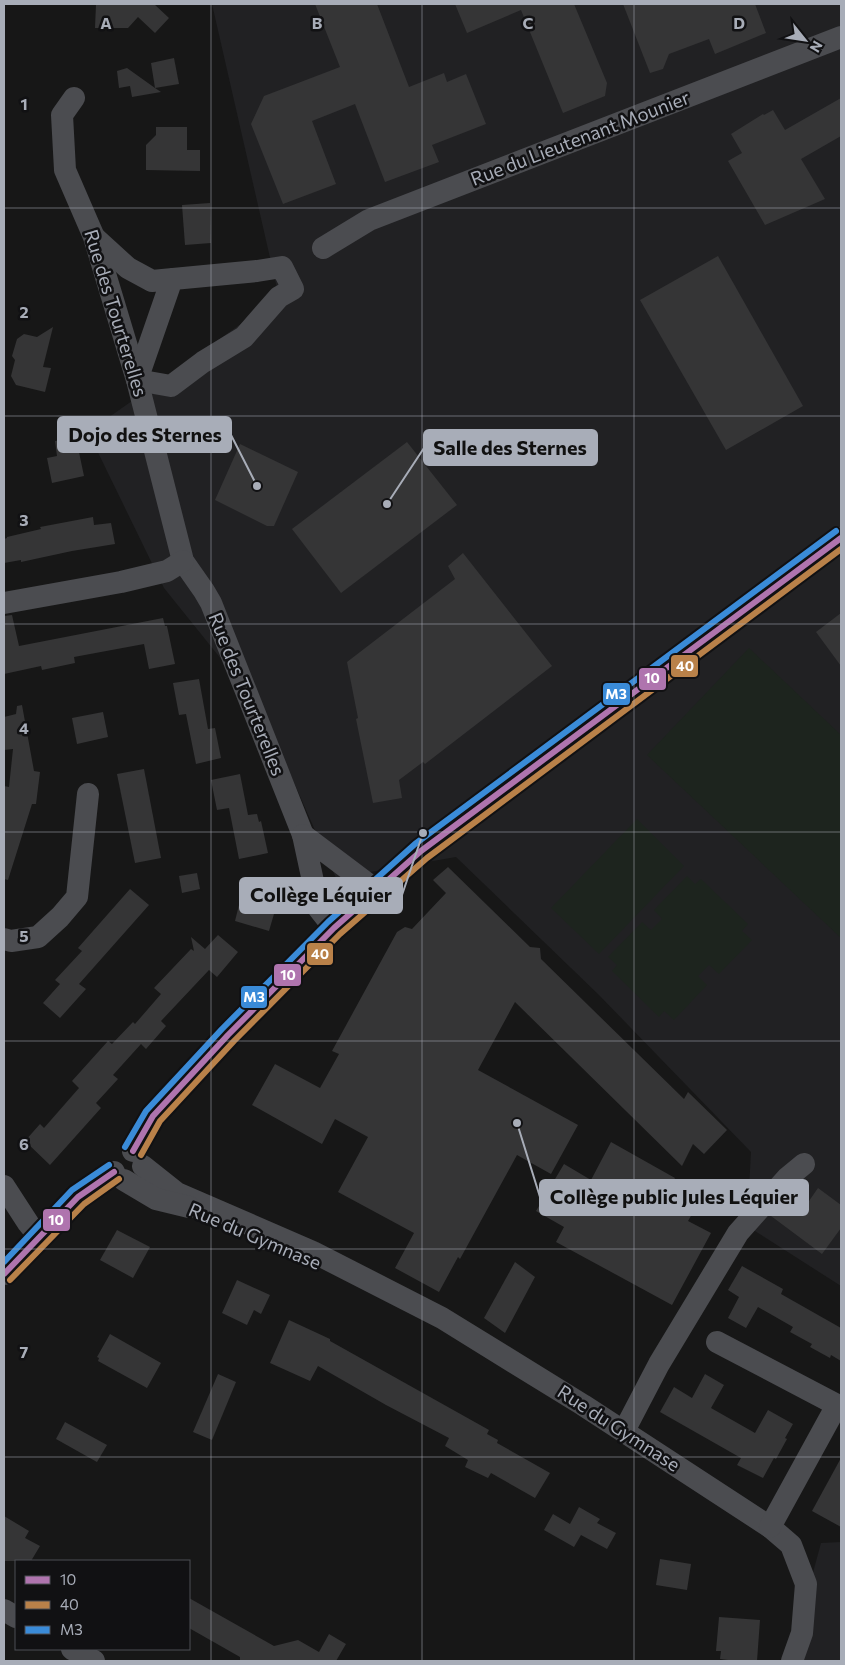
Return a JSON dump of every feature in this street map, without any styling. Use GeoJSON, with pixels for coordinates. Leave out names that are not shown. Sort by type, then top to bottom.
{"type":"FeatureCollection","features":[{"type":"Feature","properties":{"kind":"street","name":"Rue du Lieutenant Mounier"},"geometry":{"type":"LineString","coordinates":[[323,248],[369,220],[841,37]]}},
{"type":"Feature","properties":{"kind":"street","name":"Rue des Tourterelles"},"geometry":{"type":"LineString","coordinates":[[74,98],[62,115],[65,170],[94,237],[137,380],[183,561],[211,603],[303,836],[319,909],[334,928]]}},
{"type":"Feature","properties":{"kind":"street"},"geometry":{"type":"LineString","coordinates":[[94,237],[128,268],[152,281],[282,267],[293,290],[279,297],[244,338],[203,362],[171,386],[137,380],[172,279]]}},
{"type":"Feature","properties":{"kind":"street"},"geometry":{"type":"LineString","coordinates":[[4,1274],[78,1197],[119,1176],[113,1162],[115,1157],[122,1151],[138,1158],[153,1116],[228,1035],[334,928],[420,851],[841,538]]}},
{"type":"Feature","properties":{"kind":"street"},"geometry":{"type":"LineString","coordinates":[[4,603],[121,582],[167,571],[183,561]]}},
{"type":"Feature","properties":{"kind":"street"},"geometry":{"type":"LineString","coordinates":[[4,939],[11,942],[38,937],[60,917],[76,897],[88,794]]}},
{"type":"Feature","properties":{"kind":"street"},"geometry":{"type":"LineString","coordinates":[[303,836],[376,890]]}},
{"type":"Feature","properties":{"kind":"street","name":"Rue du Gymnase"},"geometry":{"type":"LineString","coordinates":[[138,1158],[177,1192],[313,1252],[442,1318],[624,1431],[770,1527],[791,1545],[806,1584],[802,1633],[792,1661]]}},
{"type":"Feature","properties":{"kind":"street"},"geometry":{"type":"LineString","coordinates":[[624,1431],[659,1364],[738,1233],[787,1178],[804,1164]]}},
{"type":"Feature","properties":{"kind":"street","name":"Rue du Gymnase"},"geometry":{"type":"LineString","coordinates":[[119,1176],[156,1199],[184,1205],[442,1318]]}},
{"type":"Feature","properties":{"kind":"street"},"geometry":{"type":"LineString","coordinates":[[4,1186],[40,1238]]}},
{"type":"Feature","properties":{"kind":"street"},"geometry":{"type":"LineString","coordinates":[[717,1342],[837,1405],[770,1527]]}},
{"type":"Feature","properties":{"kind":"street"},"geometry":{"type":"LineString","coordinates":[[4,1610],[15,1616]]}},
{"type":"Feature","properties":{"kind":"street"},"geometry":{"type":"LineString","coordinates":[[74,1650],[94,1661]]}},
{"type":"Feature","properties":{"kind":"shaded area"},"geometry":{"type":"Polygon","coordinates":[[[212,4],[841,4],[841,1286],[747,1226],[751,1152],[599,995],[456,857],[336,878],[262,710],[164,588],[88,432],[279,297],[212,4]]]}},
{"type":"Feature","properties":{"kind":"shaded area"},"geometry":{"type":"Polygon","coordinates":[[[749,648],[841,735],[841,938],[647,755],[749,648]]]}},
{"type":"Feature","properties":{"kind":"shaded area"},"geometry":{"type":"Polygon","coordinates":[[[637,819],[684,866],[599,954],[551,908],[637,819]]]}},
{"type":"Feature","properties":{"kind":"shaded area"},"geometry":{"type":"Polygon","coordinates":[[[687,876],[695,884],[701,879],[748,924],[742,931],[752,940],[719,974],[709,965],[698,976],[707,985],[674,1020],[664,1011],[659,1017],[612,971],[617,965],[608,957],[642,922],[651,930],[662,919],[654,910],[687,876]]]}},
{"type":"Feature","properties":{"kind":"shaded area"},"geometry":{"type":"Polygon","coordinates":[[[841,1542],[841,1661],[789,1661],[821,1543],[841,1542]]]}},
{"type":"Feature","properties":{"kind":"building"},"geometry":{"type":"Polygon","coordinates":[[[96,4],[154,4],[169,18],[155,33],[138,17],[128,28],[95,28],[96,4]]]}},
{"type":"Feature","properties":{"kind":"building"},"geometry":{"type":"Polygon","coordinates":[[[315,4],[377,4],[409,87],[444,73],[447,82],[466,74],[486,124],[432,145],[439,162],[385,182],[355,104],[312,121],[336,184],[283,204],[251,124],[264,96],[340,67],[315,4]]]}},
{"type":"Feature","properties":{"kind":"building"},"geometry":{"type":"Polygon","coordinates":[[[455,4],[574,4],[607,83],[605,96],[563,113],[521,10],[467,33],[455,4]]]}},
{"type":"Feature","properties":{"kind":"building"},"geometry":{"type":"Polygon","coordinates":[[[623,4],[755,4],[766,33],[715,54],[709,39],[669,54],[663,69],[650,73],[623,4]]]}},
{"type":"Feature","properties":{"kind":"building"},"geometry":{"type":"Polygon","coordinates":[[[174,58],[179,84],[155,88],[151,63],[174,58]]]}},
{"type":"Feature","properties":{"kind":"building"},"geometry":{"type":"Polygon","coordinates":[[[127,68],[161,92],[132,97],[130,86],[119,88],[117,71],[127,68]]]}},
{"type":"Feature","properties":{"kind":"building"},"geometry":{"type":"Polygon","coordinates":[[[841,98],[841,136],[801,159],[825,199],[765,225],[728,161],[742,153],[731,134],[773,110],[785,130],[841,98]]]}},
{"type":"Feature","properties":{"kind":"building"},"geometry":{"type":"Polygon","coordinates":[[[156,127],[187,127],[187,150],[200,150],[200,171],[146,170],[146,145],[156,135],[156,127]]]}},
{"type":"Feature","properties":{"kind":"building"},"geometry":{"type":"Polygon","coordinates":[[[210,203],[211,243],[185,245],[182,205],[210,203]]]}},
{"type":"Feature","properties":{"kind":"building"},"geometry":{"type":"Polygon","coordinates":[[[718,256],[803,406],[726,450],[640,300],[718,256]]]}},
{"type":"Feature","properties":{"kind":"building"},"geometry":{"type":"Polygon","coordinates":[[[53,327],[43,367],[51,368],[45,392],[16,385],[11,376],[15,360],[12,356],[17,339],[24,334],[37,337],[53,327]]]}},
{"type":"Feature","properties":{"kind":"building"},"geometry":{"type":"Polygon","coordinates":[[[76,438],[84,476],[52,483],[47,458],[57,456],[55,441],[76,438]]]}},
{"type":"Feature","properties":{"kind":"building"},"geometry":{"type":"Polygon","coordinates":[[[407,442],[457,505],[341,593],[292,529],[407,442]]]}},
{"type":"Feature","properties":{"kind":"building"},"geometry":{"type":"Polygon","coordinates":[[[240,444],[298,472],[274,526],[267,526],[215,500],[240,444]]]}},
{"type":"Feature","properties":{"kind":"building"},"geometry":{"type":"Polygon","coordinates":[[[93,517],[94,525],[111,523],[115,544],[21,562],[21,560],[4,563],[4,539],[7,537],[41,529],[40,527],[93,517]]]}},
{"type":"Feature","properties":{"kind":"building"},"geometry":{"type":"Polygon","coordinates":[[[463,553],[552,666],[425,764],[423,762],[399,780],[402,798],[373,803],[347,662],[455,579],[448,566],[463,553]]]}},
{"type":"Feature","properties":{"kind":"building"},"geometry":{"type":"Polygon","coordinates":[[[841,613],[841,666],[816,632],[841,613]]]}},
{"type":"Feature","properties":{"kind":"building"},"geometry":{"type":"Polygon","coordinates":[[[12,615],[19,646],[163,618],[165,626],[167,626],[175,664],[149,669],[144,644],[74,657],[75,663],[42,670],[41,666],[4,674],[4,616],[12,615]]]}},
{"type":"Feature","properties":{"kind":"building"},"geometry":{"type":"Polygon","coordinates":[[[199,679],[208,729],[215,728],[221,758],[196,764],[186,714],[179,715],[173,683],[199,679]]]}},
{"type":"Feature","properties":{"kind":"building"},"geometry":{"type":"Polygon","coordinates":[[[22,705],[34,771],[40,772],[36,804],[32,804],[8,880],[4,879],[4,786],[9,787],[13,749],[4,750],[4,717],[16,714],[17,706],[22,705]]]}},
{"type":"Feature","properties":{"kind":"building"},"geometry":{"type":"Polygon","coordinates":[[[103,712],[108,737],[77,744],[72,718],[103,712]]]}},
{"type":"Feature","properties":{"kind":"building"},"geometry":{"type":"Polygon","coordinates":[[[144,769],[161,858],[135,863],[117,774],[144,769]]]}},
{"type":"Feature","properties":{"kind":"building"},"geometry":{"type":"Polygon","coordinates":[[[240,774],[248,815],[257,814],[259,822],[261,821],[268,853],[239,859],[229,808],[217,810],[211,780],[240,774]]]}},
{"type":"Feature","properties":{"kind":"building"},"geometry":{"type":"Polygon","coordinates":[[[448,867],[530,947],[540,948],[541,959],[684,1099],[688,1092],[727,1130],[704,1154],[693,1144],[682,1166],[515,1002],[478,1070],[578,1125],[551,1174],[517,1155],[460,1259],[458,1257],[439,1292],[395,1268],[414,1233],[338,1192],[368,1137],[335,1119],[322,1144],[252,1105],[275,1064],[320,1088],[339,1054],[332,1051],[397,932],[405,927],[412,929],[446,893],[433,880],[448,867]]]}},
{"type":"Feature","properties":{"kind":"building"},"geometry":{"type":"Polygon","coordinates":[[[197,873],[200,889],[182,893],[179,876],[197,873]]]}},
{"type":"Feature","properties":{"kind":"building"},"geometry":{"type":"Polygon","coordinates":[[[254,882],[281,890],[269,931],[235,921],[240,901],[249,904],[254,882]]]}},
{"type":"Feature","properties":{"kind":"building"},"geometry":{"type":"Polygon","coordinates":[[[130,889],[149,905],[79,984],[86,989],[60,1018],[43,1003],[60,984],[55,980],[82,951],[78,948],[130,889]]]}},
{"type":"Feature","properties":{"kind":"building"},"geometry":{"type":"Polygon","coordinates":[[[218,935],[238,952],[217,977],[209,970],[161,1021],[166,1026],[146,1049],[141,1044],[113,1075],[118,1079],[96,1103],[101,1108],[50,1165],[25,1141],[40,1124],[44,1128],[79,1088],[72,1081],[108,1041],[112,1044],[133,1022],[135,1024],[161,994],[154,988],[191,949],[194,951],[191,937],[205,949],[218,935]]]}},
{"type":"Feature","properties":{"kind":"building"},"geometry":{"type":"Polygon","coordinates":[[[611,1142],[675,1178],[668,1191],[696,1207],[688,1221],[711,1233],[672,1305],[556,1242],[564,1227],[536,1211],[564,1164],[591,1180],[611,1142]]]}},
{"type":"Feature","properties":{"kind":"building"},"geometry":{"type":"Polygon","coordinates":[[[818,1188],[841,1205],[841,1228],[822,1254],[771,1216],[794,1190],[809,1201],[818,1188]]]}},
{"type":"Feature","properties":{"kind":"building"},"geometry":{"type":"Polygon","coordinates":[[[117,1230],[150,1247],[133,1278],[100,1260],[117,1230]]]}},
{"type":"Feature","properties":{"kind":"building"},"geometry":{"type":"Polygon","coordinates":[[[515,1262],[535,1277],[505,1333],[484,1318],[515,1262]]]}},
{"type":"Feature","properties":{"kind":"building"},"geometry":{"type":"Polygon","coordinates":[[[742,1266],[783,1289],[781,1294],[841,1328],[841,1361],[831,1355],[830,1358],[810,1347],[812,1344],[790,1332],[793,1327],[758,1307],[746,1328],[728,1318],[739,1297],[728,1290],[742,1266]]]}},
{"type":"Feature","properties":{"kind":"building"},"geometry":{"type":"Polygon","coordinates":[[[237,1280],[270,1295],[261,1314],[254,1310],[247,1325],[222,1313],[237,1280]]]}},
{"type":"Feature","properties":{"kind":"building"},"geometry":{"type":"Polygon","coordinates":[[[289,1320],[330,1339],[330,1341],[489,1430],[487,1434],[498,1440],[497,1443],[550,1473],[535,1498],[491,1473],[488,1478],[465,1467],[468,1460],[445,1446],[449,1438],[318,1366],[310,1381],[270,1363],[289,1320]]]}},
{"type":"Feature","properties":{"kind":"building"},"geometry":{"type":"Polygon","coordinates":[[[110,1334],[161,1363],[147,1388],[98,1361],[99,1358],[97,1357],[110,1334]]]}},
{"type":"Feature","properties":{"kind":"building"},"geometry":{"type":"Polygon","coordinates":[[[218,1374],[236,1382],[212,1440],[193,1432],[218,1374]]]}},
{"type":"Feature","properties":{"kind":"building"},"geometry":{"type":"Polygon","coordinates":[[[705,1374],[724,1385],[711,1408],[755,1433],[768,1410],[793,1424],[776,1459],[774,1458],[763,1478],[737,1465],[741,1458],[660,1412],[674,1387],[692,1398],[705,1374]]]}},
{"type":"Feature","properties":{"kind":"building"},"geometry":{"type":"Polygon","coordinates":[[[65,1422],[107,1445],[97,1462],[56,1439],[65,1422]]]}},
{"type":"Feature","properties":{"kind":"building"},"geometry":{"type":"Polygon","coordinates":[[[841,1458],[841,1527],[812,1511],[841,1458]]]}},
{"type":"Feature","properties":{"kind":"building"},"geometry":{"type":"Polygon","coordinates":[[[579,1507],[600,1519],[597,1523],[616,1533],[607,1549],[581,1535],[574,1547],[544,1530],[553,1514],[570,1524],[579,1507]]]}},
{"type":"Feature","properties":{"kind":"building"},"geometry":{"type":"Polygon","coordinates":[[[4,1516],[29,1531],[25,1538],[40,1546],[32,1560],[4,1561],[4,1516]]]}},
{"type":"Feature","properties":{"kind":"building"},"geometry":{"type":"Polygon","coordinates":[[[660,1559],[691,1564],[687,1590],[656,1585],[660,1559]]]}},
{"type":"Feature","properties":{"kind":"building"},"geometry":{"type":"Polygon","coordinates":[[[190,1599],[274,1646],[298,1640],[319,1652],[329,1634],[346,1644],[336,1661],[240,1661],[240,1657],[190,1629],[190,1599]]]}},
{"type":"Feature","properties":{"kind":"building"},"geometry":{"type":"Polygon","coordinates":[[[719,1617],[760,1620],[757,1661],[720,1659],[721,1651],[716,1651],[719,1617]]]}},
{"type":"Feature","properties":{"kind":"transit line","name":"M3"},"geometry":{"type":"LineString","coordinates":[[125,1147],[146,1111],[222,1029],[328,922],[415,844],[836,531]]}},
{"type":"Feature","properties":{"kind":"transit line","name":"10"},"geometry":{"type":"LineString","coordinates":[[133,1151],[153,1116],[228,1035],[334,928],[421,851],[841,538]]}},
{"type":"Feature","properties":{"kind":"transit line","name":"40"},"geometry":{"type":"LineString","coordinates":[[141,1155],[160,1121],[234,1041],[340,934],[427,858],[841,549]]}},
{"type":"Feature","properties":{"kind":"transit line","name":"M3"},"geometry":{"type":"LineString","coordinates":[[4,1262],[72,1190],[109,1165]]}},
{"type":"Feature","properties":{"kind":"transit line","name":"10"},"geometry":{"type":"LineString","coordinates":[[4,1274],[78,1197],[114,1172]]}},
{"type":"Feature","properties":{"kind":"transit line","name":"40"},"geometry":{"type":"LineString","coordinates":[[10,1280],[84,1204],[119,1179]]}},
{"type":"Feature","properties":{"kind":"place","name":"Dojo des Sternes"},"geometry":{"type":"Point","coordinates":[257,486]}},
{"type":"Feature","properties":{"kind":"place","name":"Salle des Sternes"},"geometry":{"type":"Point","coordinates":[387,504]}},
{"type":"Feature","properties":{"kind":"place","name":"Collège Léquier"},"geometry":{"type":"Point","coordinates":[423,833]}},
{"type":"Feature","properties":{"kind":"place","name":"Collège public Jules Léquier"},"geometry":{"type":"Point","coordinates":[517,1123]}}]}
